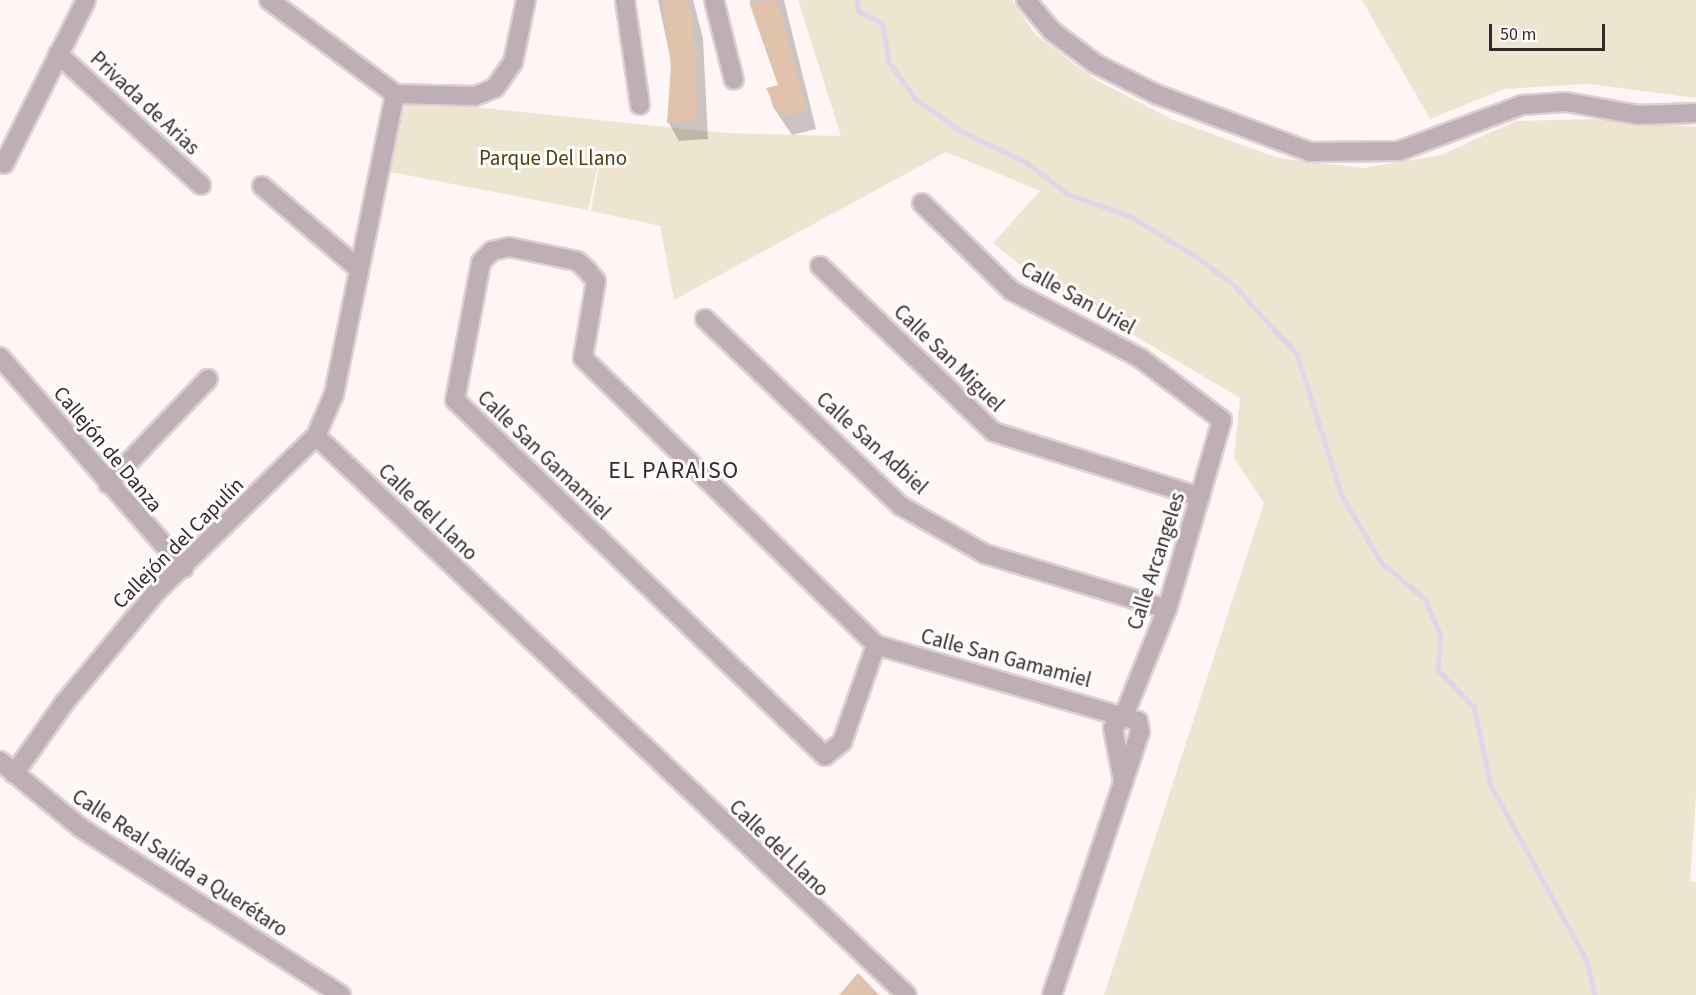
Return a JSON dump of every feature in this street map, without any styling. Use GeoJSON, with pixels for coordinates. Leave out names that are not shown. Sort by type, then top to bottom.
{"type":"FeatureCollection","features":[{"type":"Feature","properties":{"kind":"street"},"geometry":{"type":"LineString","coordinates":[[3,164],[86,0]]}},
{"type":"Feature","properties":{"kind":"street"},"geometry":{"type":"LineString","coordinates":[[269,0],[395,94],[475,96],[495,88],[513,62],[526,0]]}},
{"type":"Feature","properties":{"kind":"street"},"geometry":{"type":"LineString","coordinates":[[625,0],[640,105]]}},
{"type":"Feature","properties":{"kind":"street"},"geometry":{"type":"LineString","coordinates":[[714,0],[734,80]]}},
{"type":"Feature","properties":{"kind":"street"},"geometry":{"type":"LineString","coordinates":[[1026,0],[1052,31],[1096,64],[1156,94],[1310,153],[1399,151],[1522,105],[1566,102],[1638,115],[1696,113]]}},
{"type":"Feature","properties":{"kind":"street","name":"Privada de Arias"},"geometry":{"type":"LineString","coordinates":[[58,54],[201,185]]}},
{"type":"Feature","properties":{"kind":"street"},"geometry":{"type":"LineString","coordinates":[[316,436],[334,394],[395,94]]}},
{"type":"Feature","properties":{"kind":"street"},"geometry":{"type":"LineString","coordinates":[[261,186],[358,269]]}},
{"type":"Feature","properties":{"kind":"street","name":"Calle San Uriel"},"geometry":{"type":"LineString","coordinates":[[922,203],[1012,291],[1140,358],[1222,420]]}},
{"type":"Feature","properties":{"kind":"street","name":"Calle San Gamamiel"},"geometry":{"type":"LineString","coordinates":[[876,645],[842,742],[825,756],[455,400],[482,262],[492,251],[509,248],[577,261],[587,270],[596,281],[583,358],[876,645],[1125,713]]}},
{"type":"Feature","properties":{"kind":"street","name":"Calle San Miguel"},"geometry":{"type":"LineString","coordinates":[[820,266],[994,432],[1200,497]]}},
{"type":"Feature","properties":{"kind":"street","name":"Calle San Adbiel"},"geometry":{"type":"LineString","coordinates":[[705,319],[902,506],[985,554],[1167,609]]}},
{"type":"Feature","properties":{"kind":"street","name":"Callejón de Danza"},"geometry":{"type":"LineString","coordinates":[[0,357],[108,484],[184,568]]}},
{"type":"Feature","properties":{"kind":"street"},"geometry":{"type":"LineString","coordinates":[[108,484],[208,379]]}},
{"type":"Feature","properties":{"kind":"street","name":"Calle Arcangeles"},"geometry":{"type":"LineString","coordinates":[[1052,995],[1123,783],[1113,728],[1125,713],[1167,609],[1222,420]]}},
{"type":"Feature","properties":{"kind":"street","name":"Callejón del Capulín"},"geometry":{"type":"LineString","coordinates":[[15,774],[65,702],[157,591],[184,568],[316,436]]}},
{"type":"Feature","properties":{"kind":"street","name":"Calle del Llano"},"geometry":{"type":"LineString","coordinates":[[316,436],[907,995]]}},
{"type":"Feature","properties":{"kind":"street","name":"Calle Real Salida a Querétaro"},"geometry":{"type":"LineString","coordinates":[[0,761],[81,828],[315,988],[341,995]]}},
{"type":"Feature","properties":{"kind":"green space","name":"Parque Del Llano"},"geometry":{"type":"Polygon","coordinates":[[[798,0],[1012,0],[1035,34],[1096,80],[1171,119],[1278,158],[1363,168],[1441,155],[1516,121],[1591,119],[1696,127],[1696,796],[1690,881],[1696,883],[1696,995],[1104,995],[1264,503],[1234,458],[1240,398],[1034,276],[993,243],[1040,191],[946,152],[674,300],[660,226],[591,211],[602,147],[588,210],[385,171],[407,100],[724,133],[841,136],[798,0]]]}},
{"type":"Feature","properties":{"kind":"green space"},"geometry":{"type":"Polygon","coordinates":[[[1362,0],[1696,0],[1696,98],[1589,84],[1504,89],[1430,119],[1362,0]]]}},
{"type":"Feature","properties":{"kind":"building"},"geometry":{"type":"Polygon","coordinates":[[[662,0],[687,0],[693,18],[698,121],[667,123],[671,66],[662,0]]]}},
{"type":"Feature","properties":{"kind":"building"},"geometry":{"type":"Polygon","coordinates":[[[777,0],[807,110],[780,117],[766,88],[778,85],[749,2],[777,0]]]}},
{"type":"Feature","properties":{"kind":"building"},"geometry":{"type":"Polygon","coordinates":[[[858,973],[879,995],[839,995],[858,973]]]}},
{"type":"Feature","properties":{"kind":"waterway"},"geometry":{"type":"LineString","coordinates":[[857,0],[859,11],[883,24],[889,62],[916,99],[961,131],[1026,162],[1068,194],[1130,216],[1197,257],[1234,285],[1297,354],[1342,496],[1382,563],[1425,599],[1441,636],[1438,670],[1474,707],[1491,785],[1587,961],[1595,995]]}},
{"type":"Feature","properties":{"kind":"district","name":"EL PARAISO"},"geometry":{"type":"Point","coordinates":[674,471]}}]}
